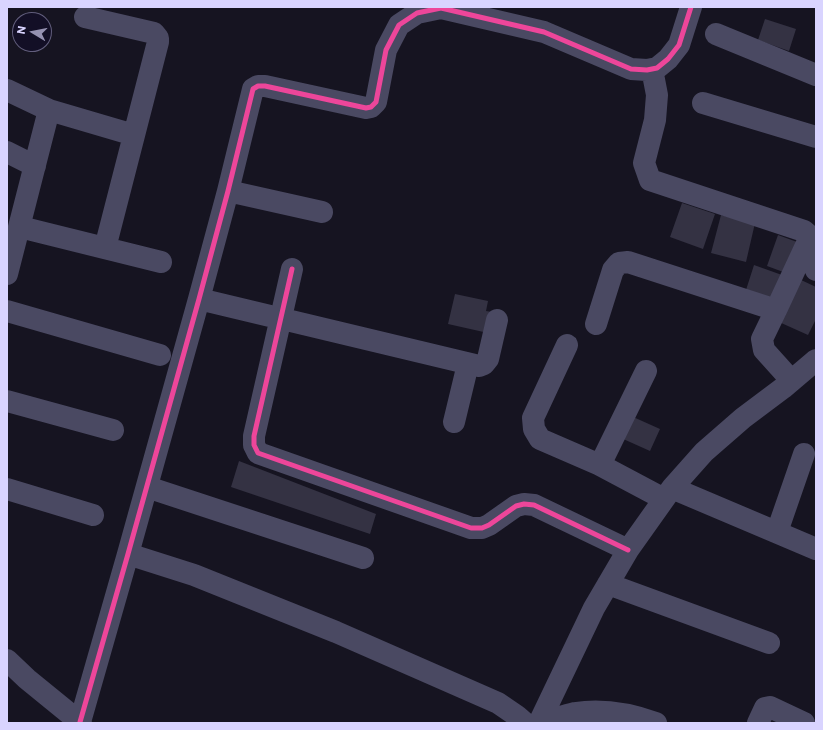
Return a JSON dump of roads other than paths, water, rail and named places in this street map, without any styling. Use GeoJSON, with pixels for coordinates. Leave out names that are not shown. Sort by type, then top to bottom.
{"type":"FeatureCollection","features":[{"type":"Feature","properties":{"kind":"street"},"geometry":{"type":"LineString","coordinates":[[7,660],[27,679],[80,722],[199,299],[253,89],[258,86],[265,86],[371,108],[376,102],[386,50],[399,25],[417,13],[441,8],[544,32],[631,69],[652,69],[657,68],[668,59],[680,45],[691,7]]}},
{"type":"Feature","properties":{"kind":"street"},"geometry":{"type":"LineString","coordinates":[[85,17],[154,33],[158,38],[105,248]]}},
{"type":"Feature","properties":{"kind":"street"},"geometry":{"type":"LineString","coordinates":[[716,34],[816,75]]}},
{"type":"Feature","properties":{"kind":"street"},"geometry":{"type":"LineString","coordinates":[[652,69],[657,95],[655,120],[644,163],[650,180],[804,231],[810,236],[813,244],[812,259],[816,270]]}},
{"type":"Feature","properties":{"kind":"street"},"geometry":{"type":"LineString","coordinates":[[7,90],[49,110],[134,135]]}},
{"type":"Feature","properties":{"kind":"street"},"geometry":{"type":"LineString","coordinates":[[703,103],[816,137]]}},
{"type":"Feature","properties":{"kind":"street"},"geometry":{"type":"LineString","coordinates":[[7,274],[10,249],[20,227],[49,110]]}},
{"type":"Feature","properties":{"kind":"street"},"geometry":{"type":"LineString","coordinates":[[7,152],[35,166]]}},
{"type":"Feature","properties":{"kind":"street"},"geometry":{"type":"LineString","coordinates":[[228,191],[322,212]]}},
{"type":"Feature","properties":{"kind":"street"},"geometry":{"type":"LineString","coordinates":[[20,227],[161,262]]}},
{"type":"Feature","properties":{"kind":"street"},"geometry":{"type":"LineString","coordinates":[[791,380],[764,350],[762,339],[810,236]]}},
{"type":"Feature","properties":{"kind":"street"},"geometry":{"type":"LineString","coordinates":[[596,324],[613,270],[619,263],[628,262],[776,310]]}},
{"type":"Feature","properties":{"kind":"street"},"geometry":{"type":"LineString","coordinates":[[292,270],[254,436],[254,445],[258,453],[471,528],[482,528],[489,525],[516,506],[524,504],[534,505],[628,550]]}},
{"type":"Feature","properties":{"kind":"street"},"geometry":{"type":"LineString","coordinates":[[199,299],[479,366],[488,360],[497,320]]}},
{"type":"Feature","properties":{"kind":"street"},"geometry":{"type":"LineString","coordinates":[[7,311],[160,355]]}},
{"type":"Feature","properties":{"kind":"street"},"geometry":{"type":"LineString","coordinates":[[567,345],[533,418],[534,429],[540,439],[668,494],[777,532],[816,549]]}},
{"type":"Feature","properties":{"kind":"street"},"geometry":{"type":"LineString","coordinates":[[539,723],[594,608],[628,550],[668,494],[704,452],[743,418],[783,388],[816,360]]}},
{"type":"Feature","properties":{"kind":"street"},"geometry":{"type":"LineString","coordinates":[[454,422],[468,364]]}},
{"type":"Feature","properties":{"kind":"street"},"geometry":{"type":"LineString","coordinates":[[600,465],[646,371]]}},
{"type":"Feature","properties":{"kind":"street"},"geometry":{"type":"LineString","coordinates":[[7,401],[114,430]]}},
{"type":"Feature","properties":{"kind":"street"},"geometry":{"type":"LineString","coordinates":[[777,532],[804,454]]}},
{"type":"Feature","properties":{"kind":"street"},"geometry":{"type":"LineString","coordinates":[[147,487],[362,558]]}},
{"type":"Feature","properties":{"kind":"street"},"geometry":{"type":"LineString","coordinates":[[7,489],[93,515]]}},
{"type":"Feature","properties":{"kind":"street"},"geometry":{"type":"LineString","coordinates":[[128,554],[194,575],[336,632],[498,704],[525,723]]}},
{"type":"Feature","properties":{"kind":"street"},"geometry":{"type":"LineString","coordinates":[[608,584],[769,643]]}},
{"type":"Feature","properties":{"kind":"street"},"geometry":{"type":"LineString","coordinates":[[758,723],[765,708],[770,707],[804,723]]}},
{"type":"Feature","properties":{"kind":"street"},"geometry":{"type":"LineString","coordinates":[[539,723],[576,713],[606,712],[640,717],[656,723]]}}]}
